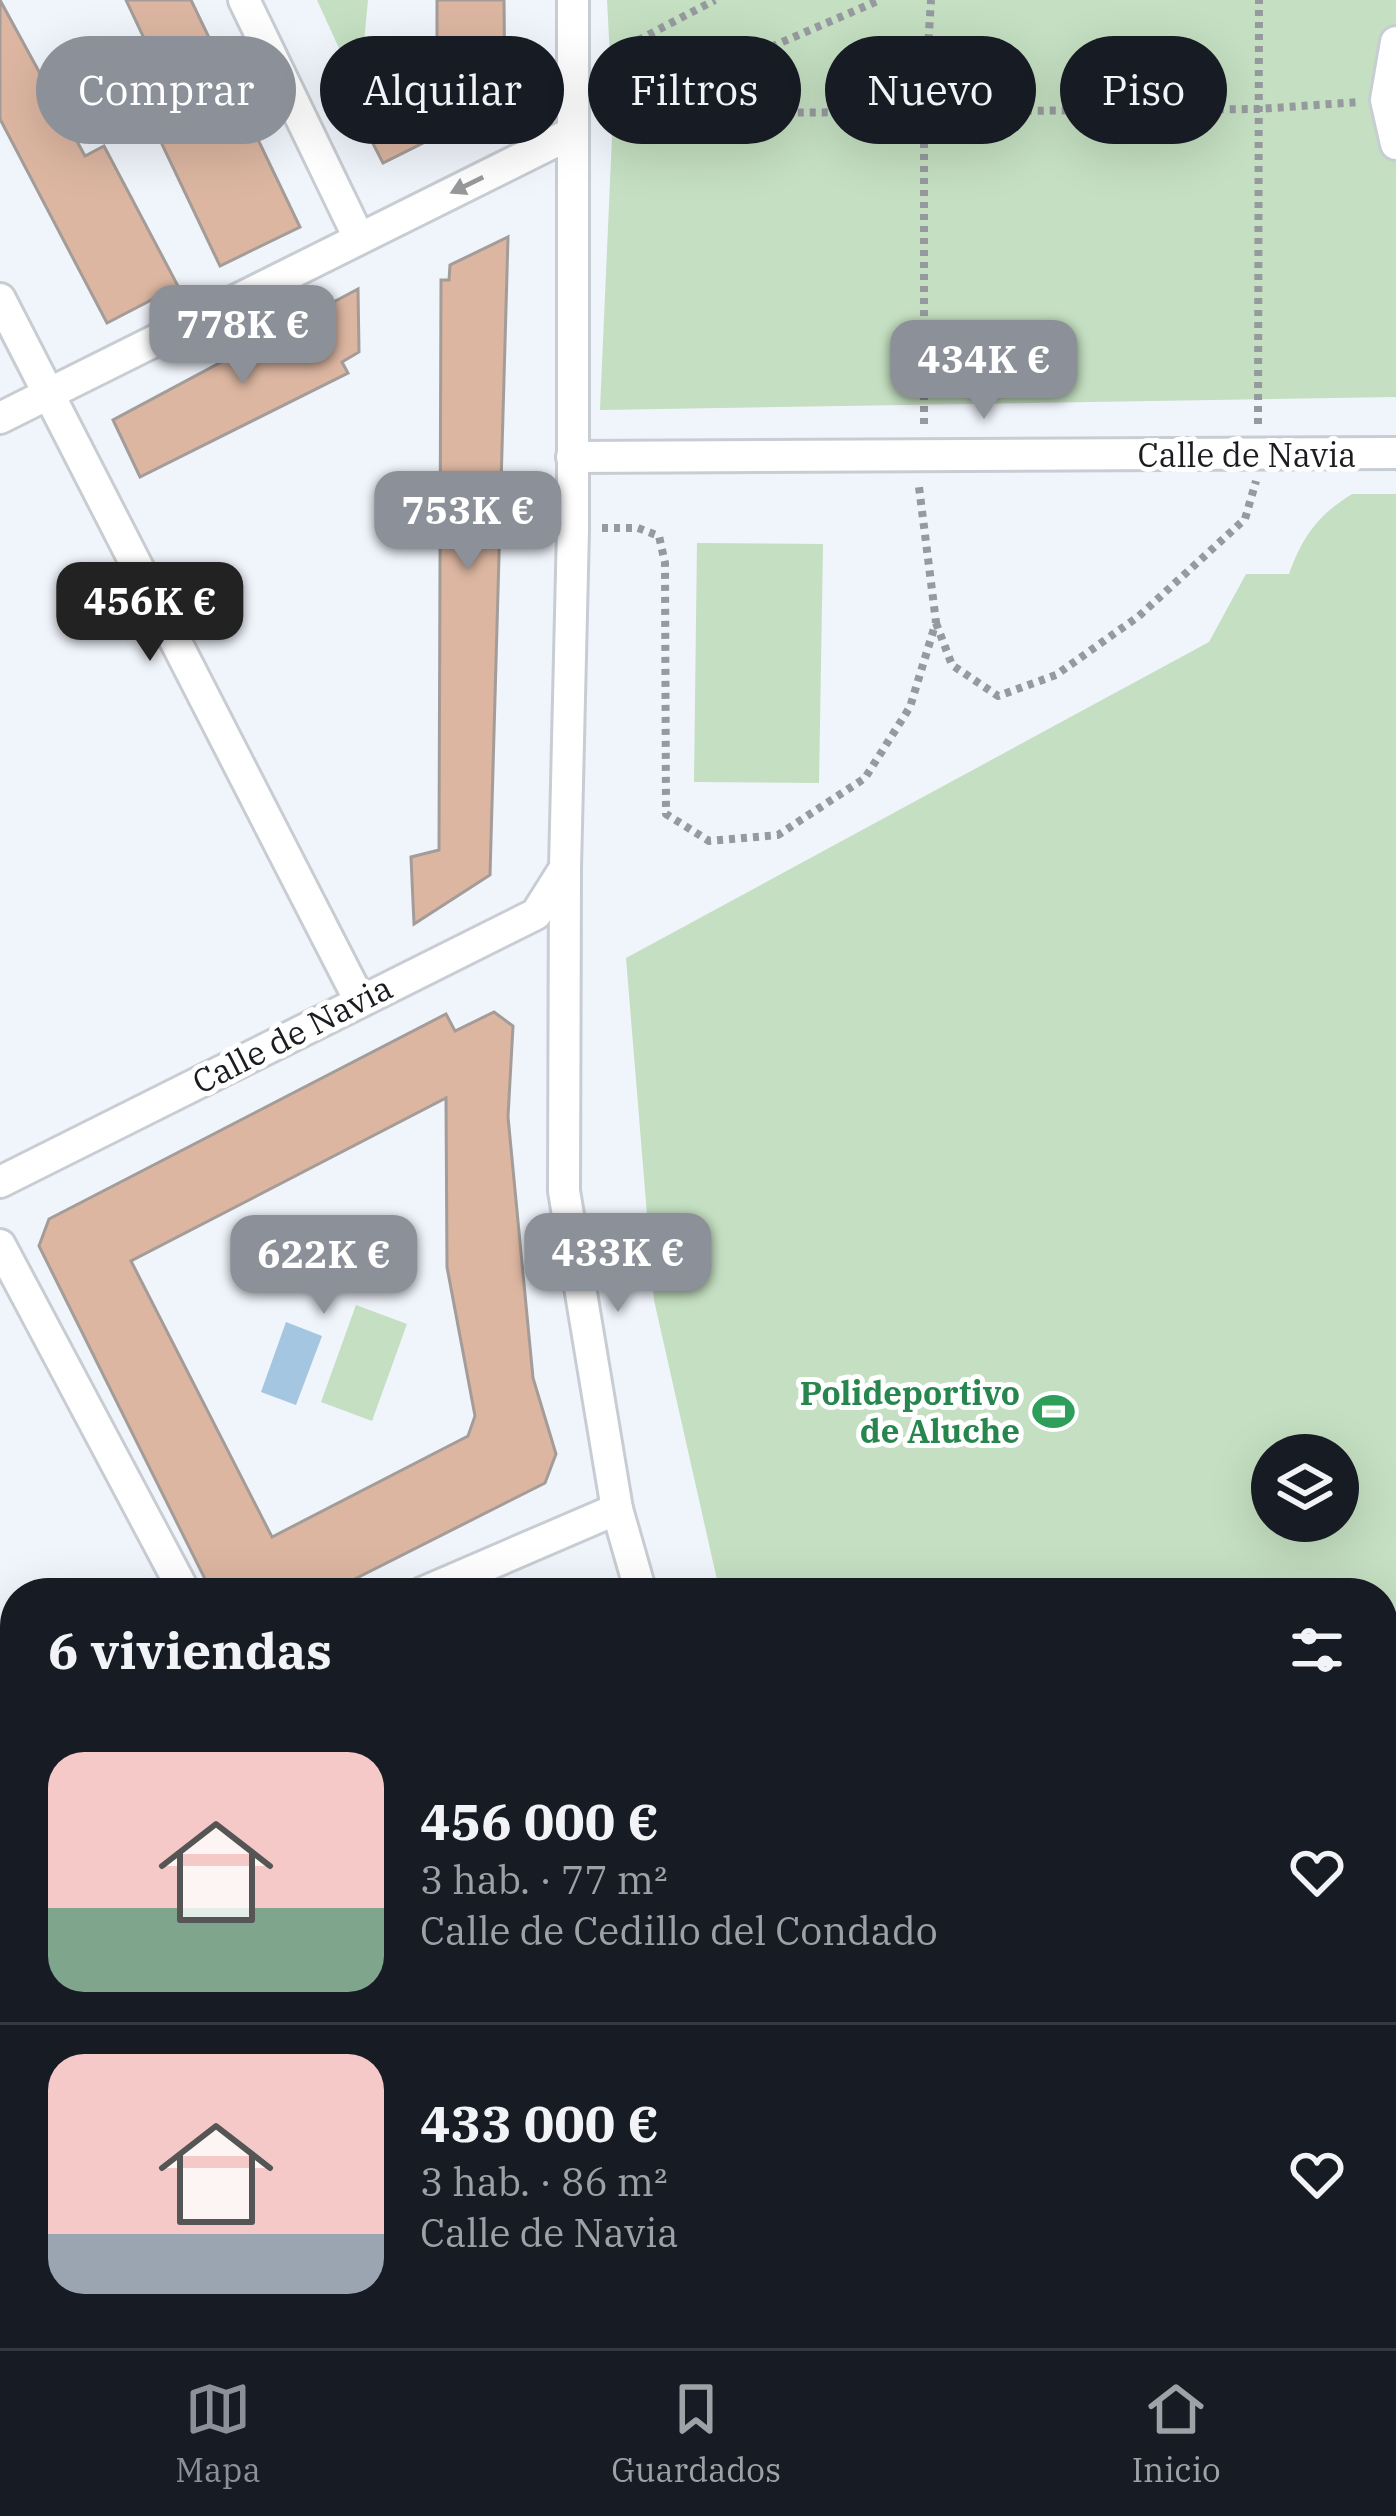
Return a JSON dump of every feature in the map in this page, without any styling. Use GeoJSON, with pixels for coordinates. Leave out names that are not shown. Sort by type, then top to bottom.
{"type":"FeatureCollection","features":[{"type":"Feature","properties":{"kind":"street"},"geometry":{"type":"LineString","coordinates":[[244,0],[359,238]]}},
{"type":"Feature","properties":{"kind":"street"},"geometry":{"type":"LineString","coordinates":[[573,0],[573,529],[564,1191],[617,1510],[637,1578]]}},
{"type":"Feature","properties":{"kind":"street"},"geometry":{"type":"LineString","coordinates":[[1396,42],[1386,100],[1396,144]]}},
{"type":"Feature","properties":{"kind":"street"},"geometry":{"type":"LineString","coordinates":[[0,418],[572,134]]}},
{"type":"Feature","properties":{"kind":"street"},"geometry":{"type":"LineString","coordinates":[[0,299],[359,999]]}},
{"type":"Feature","properties":{"kind":"street","name":"Calle de Navia"},"geometry":{"type":"LineString","coordinates":[[572,457],[1396,453]]}},
{"type":"Feature","properties":{"kind":"street","name":"Calle de Navia"},"geometry":{"type":"LineString","coordinates":[[0,1182],[536,914],[565,868]]}},
{"type":"Feature","properties":{"kind":"street"},"geometry":{"type":"LineString","coordinates":[[0,1245],[177,1578]]}},
{"type":"Feature","properties":{"kind":"street"},"geometry":{"type":"LineString","coordinates":[[457,1578],[617,1510]]}},
{"type":"Feature","properties":{"kind":"path"},"geometry":{"type":"LineString","coordinates":[[644,36],[716,0]]}},
{"type":"Feature","properties":{"kind":"path"},"geometry":{"type":"LineString","coordinates":[[796,36],[880,0]]}},
{"type":"Feature","properties":{"kind":"path"},"geometry":{"type":"LineString","coordinates":[[929,36],[931,0]]}},
{"type":"Feature","properties":{"kind":"path"},"geometry":{"type":"LineString","coordinates":[[924,144],[923,455],[918,501],[934,570],[936,622],[952,665],[998,696],[1056,675],[1139,616],[1245,519],[1258,454],[1259,0]]}},
{"type":"Feature","properties":{"kind":"path"},"geometry":{"type":"LineString","coordinates":[[1036,111],[1258,109],[1386,100]]}},
{"type":"Feature","properties":{"kind":"path"},"geometry":{"type":"LineString","coordinates":[[572,134],[588,126]]}},
{"type":"Feature","properties":{"kind":"path"},"geometry":{"type":"LineString","coordinates":[[573,529],[638,528],[659,536],[665,563],[666,814],[709,841],[778,835],[865,778],[910,707],[936,622]]}},
{"type":"Feature","properties":{"kind":"green space"},"geometry":{"type":"Polygon","coordinates":[[[317,0],[368,0],[365,36],[333,36],[317,0]]]}},
{"type":"Feature","properties":{"kind":"green space"},"geometry":{"type":"Polygon","coordinates":[[[607,0],[1396,0],[1396,397],[600,410],[612,144],[801,144],[801,36],[609,36],[607,0]]]}},
{"type":"Feature","properties":{"kind":"green space","name":"Polideportivo de Aluche"},"geometry":{"type":"Polygon","coordinates":[[[1352,494],[1396,494],[1396,1578],[717,1578],[654,1300],[626,958],[1209,642],[1246,574],[1289,574],[1313,528],[1352,494]]]}},
{"type":"Feature","properties":{"kind":"green space"},"geometry":{"type":"Polygon","coordinates":[[[697,543],[823,544],[819,783],[694,782],[697,543]]]}},
{"type":"Feature","properties":{"kind":"green space"},"geometry":{"type":"Polygon","coordinates":[[[356,1305],[407,1324],[372,1421],[321,1402],[356,1305]]]}},
{"type":"Feature","properties":{"kind":"water"},"geometry":{"type":"Polygon","coordinates":[[[286,1322],[322,1336],[296,1405],[261,1392],[286,1322]]]}},
{"type":"Feature","properties":{"kind":"building"},"geometry":{"type":"Polygon","coordinates":[[[0,0],[36,66],[36,144],[78,144],[85,156],[104,146],[178,286],[107,323],[0,119],[0,0]]]}},
{"type":"Feature","properties":{"kind":"building"},"geometry":{"type":"Polygon","coordinates":[[[126,0],[191,0],[208,36],[143,36],[126,0]]]}},
{"type":"Feature","properties":{"kind":"building"},"geometry":{"type":"Polygon","coordinates":[[[437,0],[504,0],[504,36],[437,36],[437,0]]]}},
{"type":"Feature","properties":{"kind":"building"},"geometry":{"type":"Polygon","coordinates":[[[162,144],[260,144],[300,227],[220,266],[162,144]]]}},
{"type":"Feature","properties":{"kind":"building"},"geometry":{"type":"Polygon","coordinates":[[[373,144],[421,144],[383,163],[373,144]]]}},
{"type":"Feature","properties":{"kind":"building"},"geometry":{"type":"Polygon","coordinates":[[[508,237],[490,875],[414,924],[411,857],[439,850],[441,280],[449,280],[450,265],[508,237]]]}},
{"type":"Feature","properties":{"kind":"building"},"geometry":{"type":"Polygon","coordinates":[[[358,289],[359,352],[342,362],[348,373],[140,477],[113,420],[358,289]]]}},
{"type":"Feature","properties":{"kind":"building"},"geometry":{"type":"Polygon","coordinates":[[[494,1012],[513,1026],[508,1117],[533,1378],[556,1454],[545,1483],[357,1578],[205,1578],[39,1246],[49,1219],[446,1014],[455,1031],[494,1012]],[[446,1098],[131,1261],[272,1537],[468,1436],[475,1416],[447,1267],[446,1098]]]}},
{"type":"Feature","properties":{"kind":"place","name":"Polideportivo de Aluche"},"geometry":{"type":"Point","coordinates":[1054,1411]}}]}
